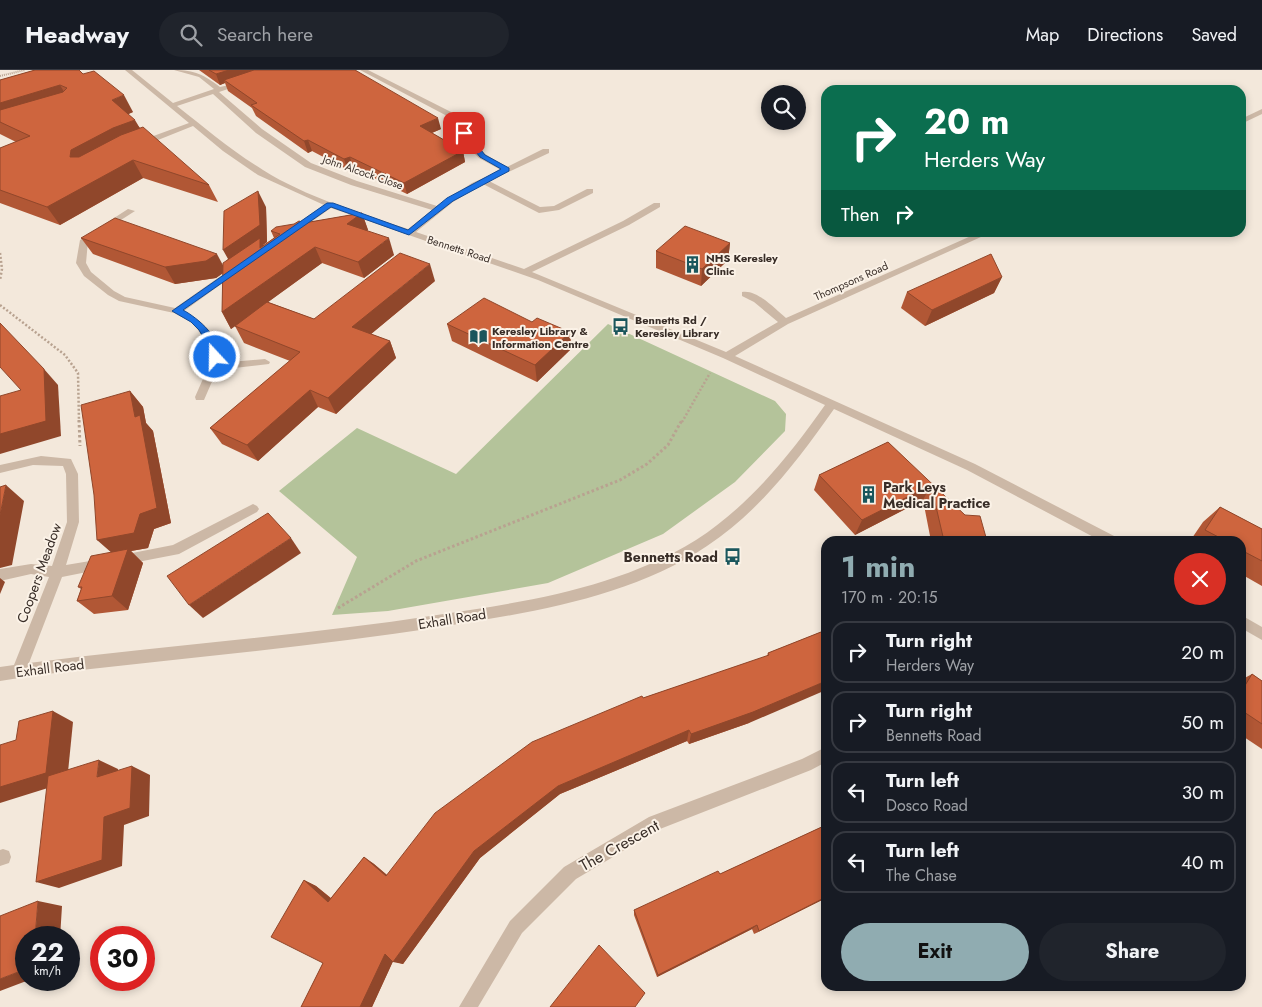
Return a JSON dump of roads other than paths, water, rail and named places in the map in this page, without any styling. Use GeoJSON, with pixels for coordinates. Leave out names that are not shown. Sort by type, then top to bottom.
{"type":"FeatureCollection","features":[{"type":"Feature","properties":{"kind":"street","name":"Bennetts Road"},"geometry":{"type":"LineString","coordinates":[[128,70],[226,149],[261,172],[330,205],[525,272],[727,356],[971,467],[1100,536]]}},
{"type":"Feature","properties":{"kind":"street","name":"John Alcock Close"},"geometry":{"type":"LineString","coordinates":[[177,70],[201,76],[259,131],[308,165],[354,183],[438,210]]}},
{"type":"Feature","properties":{"kind":"street"},"geometry":{"type":"LineString","coordinates":[[363,70],[452,116],[472,146],[482,156],[506,169]]}},
{"type":"Feature","properties":{"kind":"street"},"geometry":{"type":"LineString","coordinates":[[172,105],[250,80]]}},
{"type":"Feature","properties":{"kind":"street"},"geometry":{"type":"LineString","coordinates":[[1246,119],[1262,111]]}},
{"type":"Feature","properties":{"kind":"street"},"geometry":{"type":"LineString","coordinates":[[135,145],[194,123]]}},
{"type":"Feature","properties":{"kind":"street"},"geometry":{"type":"LineString","coordinates":[[409,233],[450,200],[482,181],[546,151]]}},
{"type":"Feature","properties":{"kind":"street"},"geometry":{"type":"LineString","coordinates":[[482,181],[539,210],[556,208],[590,191]]}},
{"type":"Feature","properties":{"kind":"street"},"geometry":{"type":"LineString","coordinates":[[282,238],[330,205]]}},
{"type":"Feature","properties":{"kind":"street"},"geometry":{"type":"LineString","coordinates":[[525,272],[626,223],[657,205]]}},
{"type":"Feature","properties":{"kind":"street"},"geometry":{"type":"LineString","coordinates":[[131,211],[84,240],[81,262],[87,274],[111,293],[122,299],[177,311],[194,320],[202,328],[214,347],[215,357],[200,397]]}},
{"type":"Feature","properties":{"kind":"street","name":"Thompsons Road"},"geometry":{"type":"LineString","coordinates":[[727,356],[785,322],[977,237]]}},
{"type":"Feature","properties":{"kind":"street"},"geometry":{"type":"LineString","coordinates":[[177,311],[242,266]]}},
{"type":"Feature","properties":{"kind":"street"},"geometry":{"type":"LineString","coordinates":[[745,294],[758,300],[785,322]]}},
{"type":"Feature","properties":{"kind":"street"},"geometry":{"type":"LineString","coordinates":[[212,367],[265,362]]}},
{"type":"Feature","properties":{"kind":"street","name":"Exhall Road"},"geometry":{"type":"LineString","coordinates":[[0,674],[385,630],[540,604],[626,580],[668,562],[701,544],[728,525],[782,471],[832,404]]}},
{"type":"Feature","properties":{"kind":"street","name":"Coopers Meadow"},"geometry":{"type":"LineString","coordinates":[[0,469],[39,459],[67,462],[72,474],[73,522],[57,572],[19,671]]}},
{"type":"Feature","properties":{"kind":"street"},"geometry":{"type":"LineString","coordinates":[[0,575],[31,569],[57,572],[175,550],[253,509]]}},
{"type":"Feature","properties":{"kind":"street"},"geometry":{"type":"LineString","coordinates":[[1246,624],[1262,634]]}},
{"type":"Feature","properties":{"kind":"street","name":"The Crescent"},"geometry":{"type":"LineString","coordinates":[[468,1007],[516,927],[570,873],[655,823],[806,765],[821,757]]}},
{"type":"Feature","properties":{"kind":"place","name":"NHS Keresley Clinic"},"geometry":{"type":"Point","coordinates":[692,264]}},
{"type":"Feature","properties":{"kind":"place","name":"Bennetts Rd / Keresley Library"},"geometry":{"type":"Point","coordinates":[621,326]}},
{"type":"Feature","properties":{"kind":"place","name":"Keresley Library & Information Centre"},"geometry":{"type":"Point","coordinates":[478,337]}},
{"type":"Feature","properties":{"kind":"place","name":"Park Leys Medical Practice"},"geometry":{"type":"Point","coordinates":[869,495]}},
{"type":"Feature","properties":{"kind":"place","name":"Bennetts Road"},"geometry":{"type":"Point","coordinates":[732,557]}}]}
